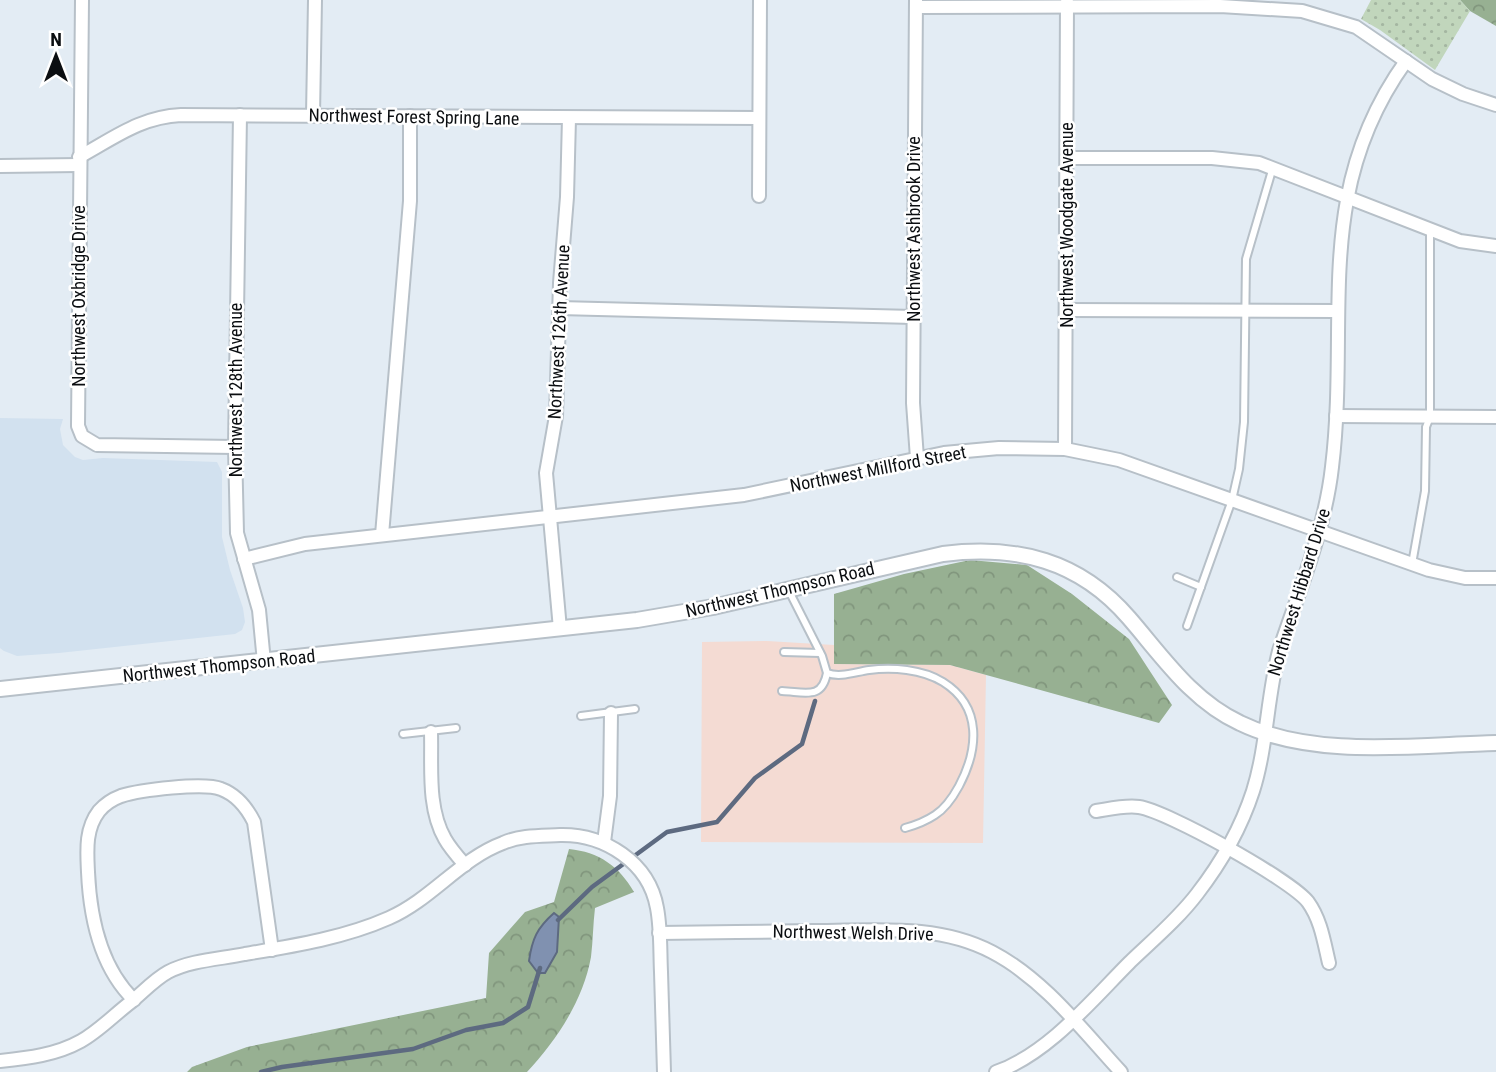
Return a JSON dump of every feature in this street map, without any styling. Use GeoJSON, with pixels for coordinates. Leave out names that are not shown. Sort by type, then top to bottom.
{"type":"FeatureCollection","features":[{"type":"Feature","properties":{"kind":"street","name":"Northwest Oxbridge Drive"},"geometry":{"type":"LineString","coordinates":[[82,0],[78,426],[82,436],[97,445],[235,447]]}},
{"type":"Feature","properties":{"kind":"street"},"geometry":{"type":"LineString","coordinates":[[313,116],[315,0]]}},
{"type":"Feature","properties":{"kind":"street"},"geometry":{"type":"LineString","coordinates":[[759,196],[760,0]]}},
{"type":"Feature","properties":{"kind":"street"},"geometry":{"type":"LineString","coordinates":[[916,3],[1220,3],[1322,15],[1356,27],[1420,72],[1448,88],[1496,105]]}},
{"type":"Feature","properties":{"kind":"street","name":"Northwest Ashbrook Drive"},"geometry":{"type":"LineString","coordinates":[[916,3],[913,402],[917,458]]}},
{"type":"Feature","properties":{"kind":"street","name":"Northwest Woodgate Avenue"},"geometry":{"type":"LineString","coordinates":[[1065,449],[1067,4]]}},
{"type":"Feature","properties":{"kind":"street","name":"Northwest Hibbard Drive"},"geometry":{"type":"LineString","coordinates":[[996,1072],[1032,1055],[1184,909],[1227,849],[1252,793],[1272,676],[1319,530],[1332,467],[1336,416],[1340,251],[1347,197],[1360,143],[1368,123],[1406,61]]}},
{"type":"Feature","properties":{"kind":"street","name":"Northwest Forest Spring Lane"},"geometry":{"type":"LineString","coordinates":[[0,166],[79,161],[139,123],[154,118],[181,115],[759,118]]}},
{"type":"Feature","properties":{"kind":"street","name":"Northwest 128th Avenue"},"geometry":{"type":"LineString","coordinates":[[240,115],[235,447],[237,533],[260,610],[264,662]]}},
{"type":"Feature","properties":{"kind":"street"},"geometry":{"type":"LineString","coordinates":[[382,535],[410,201],[410,116]]}},
{"type":"Feature","properties":{"kind":"street","name":"Northwest 126th Avenue"},"geometry":{"type":"LineString","coordinates":[[561,629],[548,517],[546,472],[556,416],[569,118]]}},
{"type":"Feature","properties":{"kind":"street"},"geometry":{"type":"LineString","coordinates":[[1068,158],[1245,160],[1273,167],[1460,241],[1496,246]]}},
{"type":"Feature","properties":{"kind":"street"},"geometry":{"type":"LineString","coordinates":[[559,308],[914,317]]}},
{"type":"Feature","properties":{"kind":"street"},"geometry":{"type":"LineString","coordinates":[[1067,310],[1337,311]]}},
{"type":"Feature","properties":{"kind":"street"},"geometry":{"type":"LineString","coordinates":[[1336,416],[1496,417]]}},
{"type":"Feature","properties":{"kind":"street","name":"Northwest Millford Street"},"geometry":{"type":"LineString","coordinates":[[244,559],[306,544],[744,495],[917,458],[973,449],[1065,449],[1119,460],[1412,564],[1465,578],[1496,578]]}},
{"type":"Feature","properties":{"kind":"street","name":"Northwest Thompson Road"},"geometry":{"type":"LineString","coordinates":[[0,690],[637,620],[713,607],[943,554],[1004,551],[1034,556],[1061,566],[1091,583],[1117,605],[1175,673],[1200,696],[1236,722],[1263,733],[1289,741],[1332,746],[1496,743]]}},
{"type":"Feature","properties":{"kind":"street"},"geometry":{"type":"LineString","coordinates":[[604,842],[610,796],[611,713]]}},
{"type":"Feature","properties":{"kind":"street"},"geometry":{"type":"LineString","coordinates":[[431,732],[433,802],[437,821],[445,840],[465,865]]}},
{"type":"Feature","properties":{"kind":"street"},"geometry":{"type":"LineString","coordinates":[[134,1000],[125,990],[103,951],[93,919],[86,844],[100,810],[121,796],[195,785],[224,789],[238,799],[254,822],[272,950]]}},
{"type":"Feature","properties":{"kind":"street"},"geometry":{"type":"LineString","coordinates":[[1096,811],[1139,807],[1167,816],[1282,880],[1307,900],[1321,927],[1329,963]]}},
{"type":"Feature","properties":{"kind":"street"},"geometry":{"type":"LineString","coordinates":[[0,1061],[33,1057],[72,1046],[167,972],[182,966],[341,934],[390,918],[429,895],[486,850],[505,842],[526,836],[582,836],[604,842],[620,851],[634,864],[652,890],[657,907],[659,933],[664,1072]]}},
{"type":"Feature","properties":{"kind":"street","name":"Northwest Welsh Drive"},"geometry":{"type":"LineString","coordinates":[[659,933],[912,930],[958,938],[994,953],[1033,981],[1121,1072]]}},
{"type":"Feature","properties":{"kind":"lane"},"geometry":{"type":"LineString","coordinates":[[1187,626],[1232,500],[1239,469],[1244,422],[1246,259],[1273,167]]}},
{"type":"Feature","properties":{"kind":"lane"},"geometry":{"type":"LineString","coordinates":[[1412,564],[1425,491],[1426,427],[1430,417],[1430,230]]}},
{"type":"Feature","properties":{"kind":"lane"},"geometry":{"type":"LineString","coordinates":[[1177,577],[1201,587]]}},
{"type":"Feature","properties":{"kind":"lane"},"geometry":{"type":"LineString","coordinates":[[782,691],[821,690],[825,685],[827,673],[820,653],[788,590]]}},
{"type":"Feature","properties":{"kind":"lane"},"geometry":{"type":"LineString","coordinates":[[784,652],[820,653]]}},
{"type":"Feature","properties":{"kind":"lane"},"geometry":{"type":"LineString","coordinates":[[827,673],[834,676],[872,670],[921,673],[942,681],[958,694],[968,708],[972,722],[972,756],[952,799],[937,814],[905,828]]}},
{"type":"Feature","properties":{"kind":"lane"},"geometry":{"type":"LineString","coordinates":[[581,716],[635,709]]}},
{"type":"Feature","properties":{"kind":"lane"},"geometry":{"type":"LineString","coordinates":[[403,734],[456,728]]}},
{"type":"Feature","properties":{"kind":"shaded area"},"geometry":{"type":"Polygon","coordinates":[[[0,418],[63,419],[60,429],[63,445],[75,457],[83,460],[103,458],[217,462],[222,472],[222,537],[243,608],[245,622],[242,630],[235,634],[59,653],[17,656],[0,648],[0,418]]]}},
{"type":"Feature","properties":{"kind":"shaded area"},"geometry":{"type":"Polygon","coordinates":[[[767,641],[834,645],[834,664],[950,665],[986,675],[983,843],[701,842],[702,642],[767,641]]]}},
{"type":"Feature","properties":{"kind":"green space"},"geometry":{"type":"Polygon","coordinates":[[[1371,0],[1460,0],[1470,11],[1435,70],[1361,19],[1371,0]]]}},
{"type":"Feature","properties":{"kind":"green space"},"geometry":{"type":"Polygon","coordinates":[[[1460,0],[1496,0],[1496,26],[1470,11],[1460,0]]]}},
{"type":"Feature","properties":{"kind":"green space"},"geometry":{"type":"Polygon","coordinates":[[[970,560],[1027,565],[1072,594],[1129,639],[1172,705],[1159,723],[950,665],[834,664],[834,594],[904,574],[970,560]]]}},
{"type":"Feature","properties":{"kind":"green space"},"geometry":{"type":"Polygon","coordinates":[[[569,849],[590,853],[607,862],[622,875],[634,892],[595,908],[591,957],[582,989],[558,1034],[527,1072],[187,1072],[192,1067],[247,1047],[486,998],[489,953],[525,912],[554,902],[569,849]]]}},
{"type":"Feature","properties":{"kind":"water"},"geometry":{"type":"Polygon","coordinates":[[[554,913],[559,917],[557,952],[545,973],[538,973],[529,961],[532,946],[539,929],[554,913]]]}},
{"type":"Feature","properties":{"kind":"waterway"},"geometry":{"type":"LineString","coordinates":[[558,920],[592,887],[667,832],[717,822],[755,778],[802,744],[815,701]]}},
{"type":"Feature","properties":{"kind":"waterway"},"geometry":{"type":"LineString","coordinates":[[261,1072],[413,1049],[466,1030],[503,1023],[528,1007],[540,968]]}}]}
